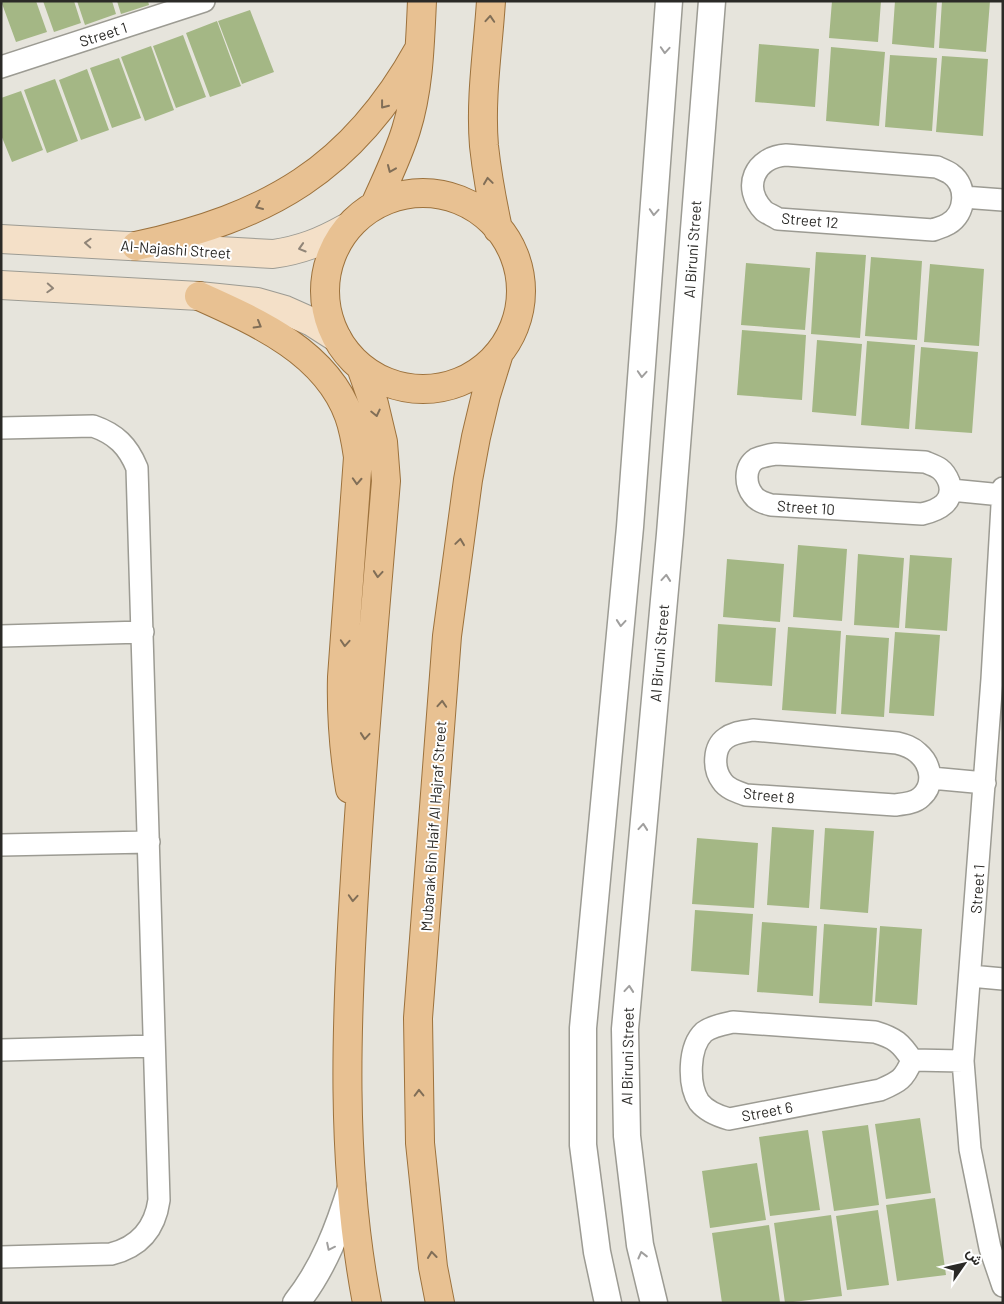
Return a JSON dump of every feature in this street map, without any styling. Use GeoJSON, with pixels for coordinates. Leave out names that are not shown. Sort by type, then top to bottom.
{"type":"FeatureCollection","features":[{"type":"Feature","properties":{"kind":"main road"},"geometry":{"type":"LineString","coordinates":[[375,205],[406,129],[415,90],[422,1]]}},
{"type":"Feature","properties":{"kind":"main road"},"geometry":{"type":"LineString","coordinates":[[491,1],[483,102],[484,144],[489,187],[498,228]]}},
{"type":"Feature","properties":{"kind":"main road"},"geometry":{"type":"LineString","coordinates":[[136,246],[202,229],[234,217],[266,203],[295,187],[321,169],[345,149],[367,126],[404,76],[419,49]]}},
{"type":"Feature","properties":{"kind":"main road"},"geometry":{"type":"LineString","coordinates":[[412,193],[441,195],[450,196],[468,204],[498,228],[509,245],[516,262],[520,281],[520,300],[510,337],[499,353],[485,367],[470,377],[452,385],[433,389],[413,388],[395,385],[377,378],[347,354],[336,338],[329,320],[324,282],[328,262],[336,244],[346,228],[360,215],[375,205],[393,197],[412,193]]}},
{"type":"Feature","properties":{"kind":"main road","name":"Al-Najashi Street"},"geometry":{"type":"LineString","coordinates":[[1,239],[273,254],[299,250],[323,241],[346,228]]}},
{"type":"Feature","properties":{"kind":"main road"},"geometry":{"type":"LineString","coordinates":[[1,285],[199,296],[256,302],[285,310],[312,322],[336,338]]}},
{"type":"Feature","properties":{"kind":"main road"},"geometry":{"type":"LineString","coordinates":[[199,296],[271,332],[315,364],[329,379],[341,397],[349,416],[355,436],[358,458],[342,677],[342,706],[346,766],[358,824]]}},
{"type":"Feature","properties":{"kind":"main road","name":"Mubarak Bin Haif Al Hajraf Street"},"geometry":{"type":"LineString","coordinates":[[440,1303],[433,1267],[420,1142],[418,1018],[447,636],[468,480],[486,395],[499,353]]}},
{"type":"Feature","properties":{"kind":"main road"},"geometry":{"type":"LineString","coordinates":[[361,367],[374,404],[383,442],[386,481],[358,824],[348,983],[346,1084],[352,1185],[367,1303]]}},
{"type":"Feature","properties":{"kind":"street","name":"Street 1"},"geometry":{"type":"LineString","coordinates":[[1,67],[204,1]]}},
{"type":"Feature","properties":{"kind":"street"},"geometry":{"type":"LineString","coordinates":[[608,1303],[597,1252],[583,1146],[583,1028],[635,468],[669,1]]}},
{"type":"Feature","properties":{"kind":"street","name":"Al Biruni Street"},"geometry":{"type":"LineString","coordinates":[[654,1303],[640,1245],[627,1136],[625,1029],[670,534],[712,1]]}},
{"type":"Feature","properties":{"kind":"street","name":"Street 12"},"geometry":{"type":"LineString","coordinates":[[786,155],[937,167],[951,173],[958,180],[962,188],[963,197],[962,208],[956,217],[948,224],[933,230],[778,218],[765,212],[755,199],[751,185],[756,171],[766,161],[776,156],[786,155]]}},
{"type":"Feature","properties":{"kind":"street"},"geometry":{"type":"LineString","coordinates":[[963,197],[1003,200]]}},
{"type":"Feature","properties":{"kind":"street"},"geometry":{"type":"LineString","coordinates":[[1,428],[93,426],[106,430],[125,445],[137,468],[159,1200],[157,1211],[148,1231],[132,1246],[111,1254],[1,1257]]}},
{"type":"Feature","properties":{"kind":"street","name":"Street 10"},"geometry":{"type":"LineString","coordinates":[[776,454],[925,462],[940,468],[947,476],[951,490],[948,499],[941,507],[932,512],[922,514],[770,505],[761,502],[753,496],[748,486],[747,474],[749,466],[754,460],[776,454]]}},
{"type":"Feature","properties":{"kind":"street"},"geometry":{"type":"LineString","coordinates":[[635,468],[638,477],[645,483],[654,486],[664,484],[674,477]]}},
{"type":"Feature","properties":{"kind":"street","name":"Street 1"},"geometry":{"type":"LineString","coordinates":[[1003,488],[998,679],[985,783],[963,1061],[970,1149],[979,1201],[996,1248],[1003,1286]]}},
{"type":"Feature","properties":{"kind":"street"},"geometry":{"type":"LineString","coordinates":[[951,490],[1002,496]]}},
{"type":"Feature","properties":{"kind":"street"},"geometry":{"type":"LineString","coordinates":[[630,526],[637,518],[650,514],[659,517],[670,534]]}},
{"type":"Feature","properties":{"kind":"street"},"geometry":{"type":"LineString","coordinates":[[1,636],[143,632]]}},
{"type":"Feature","properties":{"kind":"street","name":"Street 8"},"geometry":{"type":"LineString","coordinates":[[753,730],[897,743],[911,747],[920,754],[927,764],[932,778],[921,798],[895,805],[746,795],[732,789],[722,781],[715,762],[716,752],[724,739],[734,733],[753,730]]}},
{"type":"Feature","properties":{"kind":"street"},"geometry":{"type":"LineString","coordinates":[[932,778],[985,783]]}},
{"type":"Feature","properties":{"kind":"street"},"geometry":{"type":"LineString","coordinates":[[1,845],[149,842]]}},
{"type":"Feature","properties":{"kind":"street"},"geometry":{"type":"LineString","coordinates":[[970,976],[1003,979]]}},
{"type":"Feature","properties":{"kind":"street","name":"Street 6"},"geometry":{"type":"LineString","coordinates":[[733,1022],[875,1032],[891,1037],[904,1047],[912,1060],[907,1072],[900,1081],[880,1090],[729,1119],[714,1114],[700,1103],[694,1090],[691,1076],[692,1056],[703,1033],[716,1026],[733,1022]]}},
{"type":"Feature","properties":{"kind":"street"},"geometry":{"type":"LineString","coordinates":[[1,1050],[154,1046]]}},
{"type":"Feature","properties":{"kind":"street"},"geometry":{"type":"LineString","coordinates":[[912,1060],[963,1061]]}},
{"type":"Feature","properties":{"kind":"street"},"geometry":{"type":"LineString","coordinates":[[296,1303],[316,1274],[331,1245],[343,1216],[352,1185]]}},
{"type":"Feature","properties":{"kind":"building"},"geometry":{"type":"Polygon","coordinates":[[[1,1],[36,1],[47,32],[16,42],[1,1]]]}},
{"type":"Feature","properties":{"kind":"building"},"geometry":{"type":"Polygon","coordinates":[[[43,1],[74,1],[81,23],[54,32],[43,1]]]}},
{"type":"Feature","properties":{"kind":"building"},"geometry":{"type":"Polygon","coordinates":[[[77,1],[112,1],[116,14],[85,25],[77,1]]]}},
{"type":"Feature","properties":{"kind":"building"},"geometry":{"type":"Polygon","coordinates":[[[117,1],[148,1],[149,5],[121,14],[117,1]]]}},
{"type":"Feature","properties":{"kind":"building"},"geometry":{"type":"Polygon","coordinates":[[[832,1],[881,1],[878,42],[829,38],[832,1]]]}},
{"type":"Feature","properties":{"kind":"building"},"geometry":{"type":"Polygon","coordinates":[[[895,1],[937,1],[934,48],[892,44],[895,1]]]}},
{"type":"Feature","properties":{"kind":"building"},"geometry":{"type":"Polygon","coordinates":[[[942,1],[990,1],[986,52],[939,48],[942,1]]]}},
{"type":"Feature","properties":{"kind":"building"},"geometry":{"type":"Polygon","coordinates":[[[250,10],[274,72],[242,84],[218,21],[250,10]]]}},
{"type":"Feature","properties":{"kind":"building"},"geometry":{"type":"Polygon","coordinates":[[[217,21],[241,86],[210,97],[186,33],[217,21]]]}},
{"type":"Feature","properties":{"kind":"building"},"geometry":{"type":"Polygon","coordinates":[[[183,35],[206,97],[176,108],[153,46],[183,35]]]}},
{"type":"Feature","properties":{"kind":"building"},"geometry":{"type":"Polygon","coordinates":[[[759,44],[819,49],[815,107],[755,102],[759,44]]]}},
{"type":"Feature","properties":{"kind":"building"},"geometry":{"type":"Polygon","coordinates":[[[151,46],[174,110],[145,121],[121,57],[151,46]]]}},
{"type":"Feature","properties":{"kind":"building"},"geometry":{"type":"Polygon","coordinates":[[[831,47],[885,52],[879,126],[826,121],[831,47]]]}},
{"type":"Feature","properties":{"kind":"building"},"geometry":{"type":"Polygon","coordinates":[[[890,55],[937,58],[932,131],[885,127],[890,55]]]}},
{"type":"Feature","properties":{"kind":"building"},"geometry":{"type":"Polygon","coordinates":[[[942,56],[988,59],[983,136],[936,132],[942,56]]]}},
{"type":"Feature","properties":{"kind":"building"},"geometry":{"type":"Polygon","coordinates":[[[119,58],[141,118],[112,128],[90,68],[119,58]]]}},
{"type":"Feature","properties":{"kind":"building"},"geometry":{"type":"Polygon","coordinates":[[[87,69],[109,130],[81,140],[59,80],[87,69]]]}},
{"type":"Feature","properties":{"kind":"building"},"geometry":{"type":"Polygon","coordinates":[[[55,79],[78,141],[47,153],[24,90],[55,79]]]}},
{"type":"Feature","properties":{"kind":"building"},"geometry":{"type":"Polygon","coordinates":[[[21,91],[43,150],[12,162],[1,135],[1,98],[21,91]]]}},
{"type":"Feature","properties":{"kind":"building"},"geometry":{"type":"Polygon","coordinates":[[[816,252],[866,255],[860,338],[811,334],[816,252]]]}},
{"type":"Feature","properties":{"kind":"building"},"geometry":{"type":"Polygon","coordinates":[[[871,257],[922,261],[917,340],[865,336],[871,257]]]}},
{"type":"Feature","properties":{"kind":"building"},"geometry":{"type":"Polygon","coordinates":[[[746,263],[810,268],[805,330],[741,325],[746,263]]]}},
{"type":"Feature","properties":{"kind":"building"},"geometry":{"type":"Polygon","coordinates":[[[930,264],[984,269],[979,346],[924,342],[930,264]]]}},
{"type":"Feature","properties":{"kind":"building"},"geometry":{"type":"Polygon","coordinates":[[[742,330],[806,335],[802,400],[737,395],[742,330]]]}},
{"type":"Feature","properties":{"kind":"building"},"geometry":{"type":"Polygon","coordinates":[[[817,340],[862,344],[856,416],[812,412],[817,340]]]}},
{"type":"Feature","properties":{"kind":"building"},"geometry":{"type":"Polygon","coordinates":[[[867,341],[915,345],[909,429],[861,425],[867,341]]]}},
{"type":"Feature","properties":{"kind":"building"},"geometry":{"type":"Polygon","coordinates":[[[921,347],[978,352],[972,433],[915,429],[921,347]]]}},
{"type":"Feature","properties":{"kind":"building"},"geometry":{"type":"Polygon","coordinates":[[[798,545],[847,549],[842,621],[793,617],[798,545]]]}},
{"type":"Feature","properties":{"kind":"building"},"geometry":{"type":"Polygon","coordinates":[[[858,554],[904,558],[899,628],[854,625],[858,554]]]}},
{"type":"Feature","properties":{"kind":"building"},"geometry":{"type":"Polygon","coordinates":[[[910,555],[952,558],[947,631],[905,628],[910,555]]]}},
{"type":"Feature","properties":{"kind":"building"},"geometry":{"type":"Polygon","coordinates":[[[727,559],[784,564],[780,622],[723,617],[727,559]]]}},
{"type":"Feature","properties":{"kind":"building"},"geometry":{"type":"Polygon","coordinates":[[[718,624],[776,628],[772,686],[715,682],[718,624]]]}},
{"type":"Feature","properties":{"kind":"building"},"geometry":{"type":"Polygon","coordinates":[[[788,627],[841,631],[836,714],[782,710],[788,627]]]}},
{"type":"Feature","properties":{"kind":"building"},"geometry":{"type":"Polygon","coordinates":[[[895,632],[940,635],[934,716],[889,713],[895,632]]]}},
{"type":"Feature","properties":{"kind":"building"},"geometry":{"type":"Polygon","coordinates":[[[846,635],[889,638],[884,717],[841,714],[846,635]]]}},
{"type":"Feature","properties":{"kind":"building"},"geometry":{"type":"Polygon","coordinates":[[[772,827],[814,830],[809,908],[767,905],[772,827]]]}},
{"type":"Feature","properties":{"kind":"building"},"geometry":{"type":"Polygon","coordinates":[[[825,828],[874,831],[868,913],[820,909],[825,828]]]}},
{"type":"Feature","properties":{"kind":"building"},"geometry":{"type":"Polygon","coordinates":[[[697,838],[758,843],[754,908],[692,904],[697,838]]]}},
{"type":"Feature","properties":{"kind":"building"},"geometry":{"type":"Polygon","coordinates":[[[695,910],[753,914],[749,975],[691,971],[695,910]]]}},
{"type":"Feature","properties":{"kind":"building"},"geometry":{"type":"Polygon","coordinates":[[[762,922],[817,926],[813,996],[757,992],[762,922]]]}},
{"type":"Feature","properties":{"kind":"building"},"geometry":{"type":"Polygon","coordinates":[[[824,924],[877,928],[872,1006],[819,1003],[824,924]]]}},
{"type":"Feature","properties":{"kind":"building"},"geometry":{"type":"Polygon","coordinates":[[[880,926],[922,929],[917,1005],[875,1002],[880,926]]]}},
{"type":"Feature","properties":{"kind":"building"},"geometry":{"type":"Polygon","coordinates":[[[920,1118],[931,1193],[886,1199],[875,1124],[920,1118]]]}},
{"type":"Feature","properties":{"kind":"building"},"geometry":{"type":"Polygon","coordinates":[[[868,1125],[879,1205],[834,1211],[822,1131],[868,1125]]]}},
{"type":"Feature","properties":{"kind":"building"},"geometry":{"type":"Polygon","coordinates":[[[808,1130],[820,1210],[770,1216],[759,1137],[808,1130]]]}},
{"type":"Feature","properties":{"kind":"building"},"geometry":{"type":"Polygon","coordinates":[[[757,1163],[766,1220],[710,1228],[702,1171],[757,1163]]]}},
{"type":"Feature","properties":{"kind":"building"},"geometry":{"type":"Polygon","coordinates":[[[935,1198],[946,1275],[897,1281],[886,1205],[935,1198]]]}},
{"type":"Feature","properties":{"kind":"building"},"geometry":{"type":"Polygon","coordinates":[[[878,1210],[889,1285],[847,1290],[836,1216],[878,1210]]]}},
{"type":"Feature","properties":{"kind":"building"},"geometry":{"type":"Polygon","coordinates":[[[831,1215],[842,1296],[785,1303],[774,1223],[831,1215]]]}},
{"type":"Feature","properties":{"kind":"building"},"geometry":{"type":"Polygon","coordinates":[[[769,1225],[780,1302],[722,1303],[712,1233],[769,1225]]]}}]}
